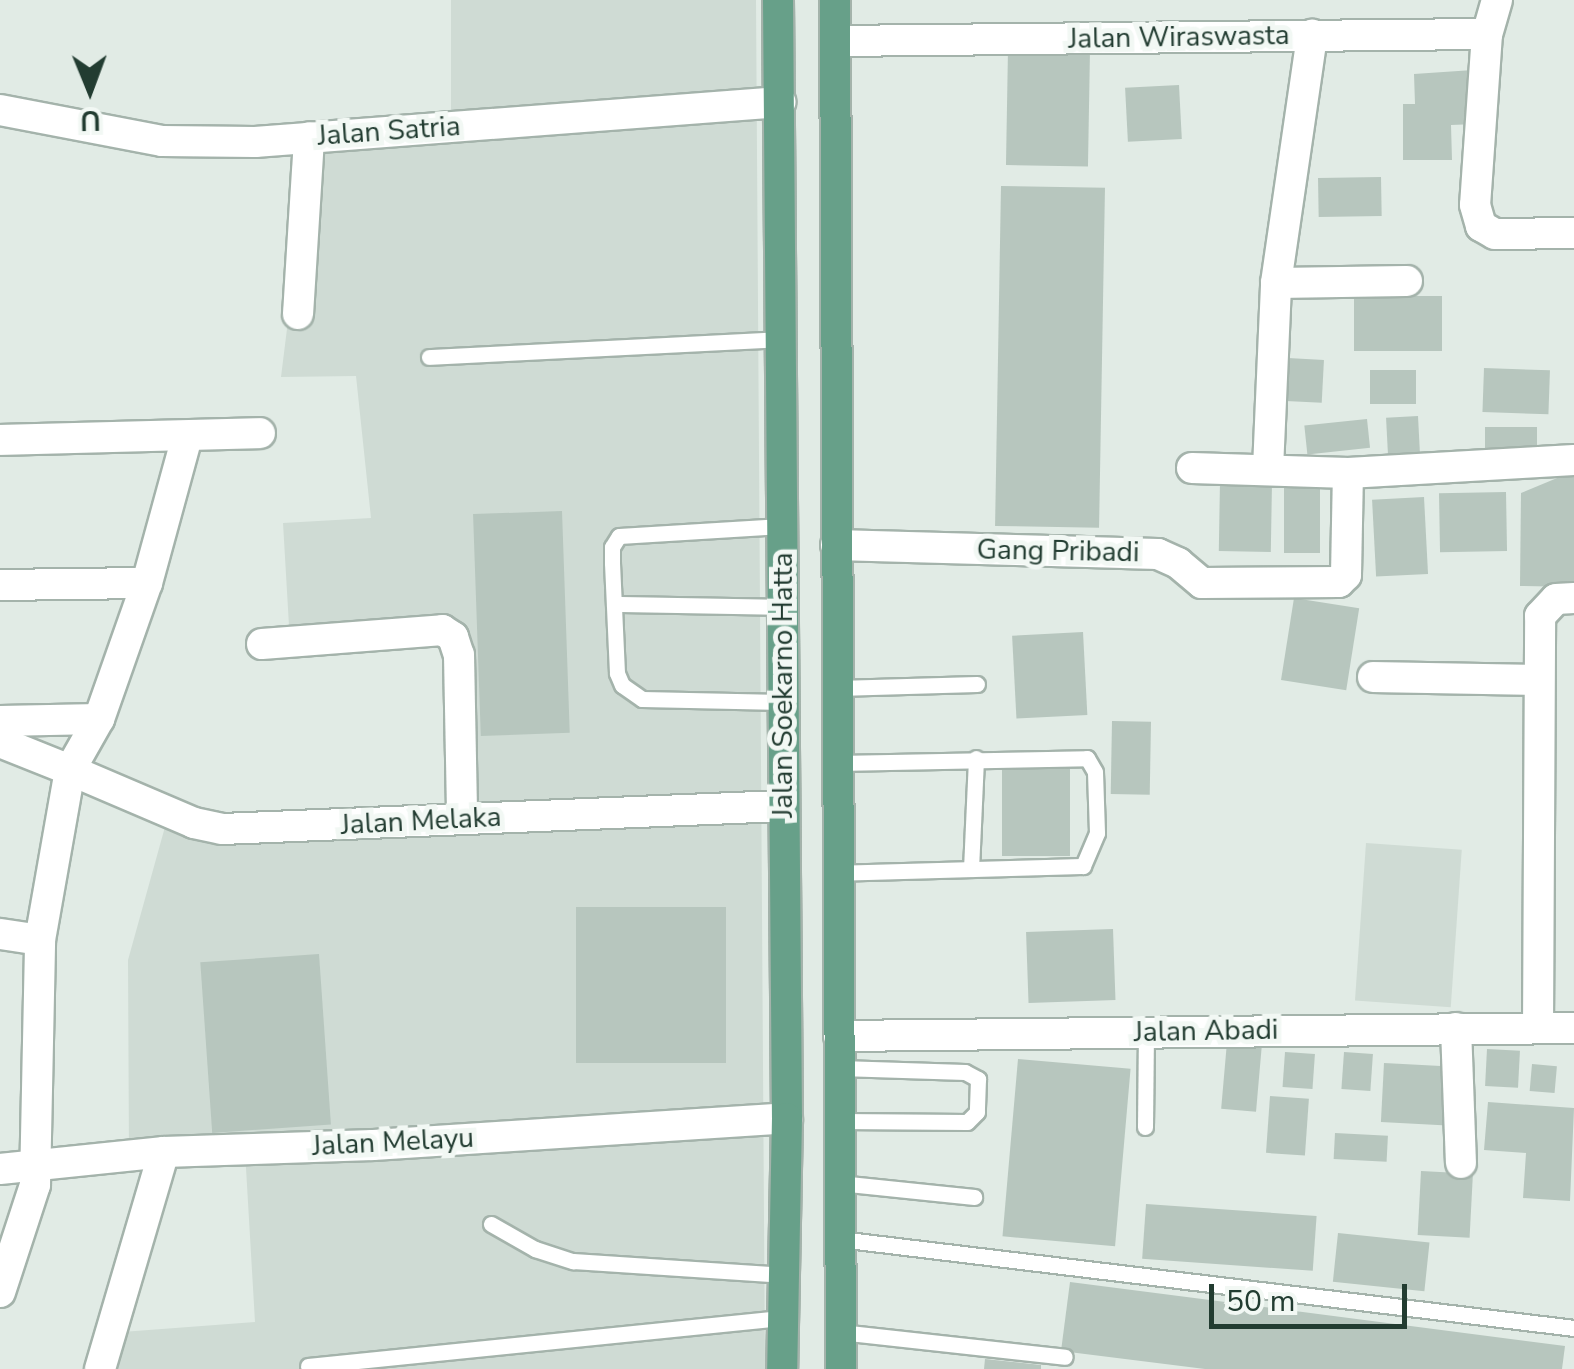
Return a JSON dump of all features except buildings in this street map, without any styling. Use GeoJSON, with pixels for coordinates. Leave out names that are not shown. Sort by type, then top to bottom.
{"type":"FeatureCollection","features":[{"type":"Feature","properties":{"kind":"main road","name":"Jalan Soekarno Hatta"},"geometry":{"type":"LineString","coordinates":[[778,0],[787,1118],[782,1369]]}},
{"type":"Feature","properties":{"kind":"main road","name":"Jalan Soekarno Hatta"},"geometry":{"type":"LineString","coordinates":[[834,0],[841,1369]]}},
{"type":"Feature","properties":{"kind":"main road"},"geometry":{"type":"LineString","coordinates":[[782,413],[836,410]]}},
{"type":"Feature","properties":{"kind":"street"},"geometry":{"type":"LineString","coordinates":[[1497,0],[1488,34],[1475,205],[1480,226],[1495,234],[1574,233]]}},
{"type":"Feature","properties":{"kind":"street","name":"Jalan Wiraswasta"},"geometry":{"type":"LineString","coordinates":[[835,41],[1488,34]]}},
{"type":"Feature","properties":{"kind":"street"},"geometry":{"type":"LineString","coordinates":[[1268,469],[1276,283],[1312,35]]}},
{"type":"Feature","properties":{"kind":"street","name":"Jalan Satria"},"geometry":{"type":"LineString","coordinates":[[0,110],[162,141],[255,142],[780,102]]}},
{"type":"Feature","properties":{"kind":"street"},"geometry":{"type":"LineString","coordinates":[[298,314],[309,137]]}},
{"type":"Feature","properties":{"kind":"street"},"geometry":{"type":"LineString","coordinates":[[1276,283],[1408,281]]}},
{"type":"Feature","properties":{"kind":"street"},"geometry":{"type":"LineString","coordinates":[[0,440],[260,433]]}},
{"type":"Feature","properties":{"kind":"street"},"geometry":{"type":"LineString","coordinates":[[0,1292],[31,1200],[36,1164],[40,940],[70,770],[99,719],[147,583],[187,437]]}},
{"type":"Feature","properties":{"kind":"street"},"geometry":{"type":"LineString","coordinates":[[1192,468],[1348,474],[1574,460]]}},
{"type":"Feature","properties":{"kind":"street","name":"Gang Pribadi"},"geometry":{"type":"LineString","coordinates":[[836,546],[1158,554],[1178,563],[1202,583],[1339,582],[1346,575],[1348,474]]}},
{"type":"Feature","properties":{"kind":"street"},"geometry":{"type":"LineString","coordinates":[[0,585],[147,583]]}},
{"type":"Feature","properties":{"kind":"street"},"geometry":{"type":"LineString","coordinates":[[1538,1028],[1540,616],[1556,599],[1574,598]]}},
{"type":"Feature","properties":{"kind":"street"},"geometry":{"type":"LineString","coordinates":[[262,644],[442,630],[453,637],[459,654],[462,818]]}},
{"type":"Feature","properties":{"kind":"street"},"geometry":{"type":"LineString","coordinates":[[1374,677],[1538,680]]}},
{"type":"Feature","properties":{"kind":"street"},"geometry":{"type":"LineString","coordinates":[[0,721],[99,719]]}},
{"type":"Feature","properties":{"kind":"street","name":"Jalan Melaka"},"geometry":{"type":"LineString","coordinates":[[0,742],[194,822],[222,829],[784,806]]}},
{"type":"Feature","properties":{"kind":"street"},"geometry":{"type":"LineString","coordinates":[[0,934],[40,940]]}},
{"type":"Feature","properties":{"kind":"street"},"geometry":{"type":"LineString","coordinates":[[1456,1028],[1461,1163]]}},
{"type":"Feature","properties":{"kind":"street","name":"Jalan Abadi"},"geometry":{"type":"LineString","coordinates":[[839,1036],[1574,1028]]}},
{"type":"Feature","properties":{"kind":"street","name":"Jalan Melayu"},"geometry":{"type":"LineString","coordinates":[[0,1169],[164,1152],[373,1144],[787,1118]]}},
{"type":"Feature","properties":{"kind":"street"},"geometry":{"type":"LineString","coordinates":[[100,1369],[164,1152]]}},
{"type":"Feature","properties":{"kind":"lane"},"geometry":{"type":"LineString","coordinates":[[429,357],[780,339]]}},
{"type":"Feature","properties":{"kind":"lane"},"geometry":{"type":"LineString","coordinates":[[782,526],[618,536],[612,547],[616,673],[633,695],[642,699],[782,702]]}},
{"type":"Feature","properties":{"kind":"lane"},"geometry":{"type":"LineString","coordinates":[[614,604],[782,607]]}},
{"type":"Feature","properties":{"kind":"lane"},"geometry":{"type":"LineString","coordinates":[[837,688],[977,684]]}},
{"type":"Feature","properties":{"kind":"lane"},"geometry":{"type":"LineString","coordinates":[[970,870],[976,758]]}},
{"type":"Feature","properties":{"kind":"lane"},"geometry":{"type":"LineString","coordinates":[[837,763],[1087,758],[1095,772],[1096,833],[1084,866],[839,873]]}},
{"type":"Feature","properties":{"kind":"lane"},"geometry":{"type":"LineString","coordinates":[[1145,1127],[1146,1031]]}},
{"type":"Feature","properties":{"kind":"lane"},"geometry":{"type":"LineString","coordinates":[[840,1068],[965,1072],[978,1079],[978,1112],[973,1120],[840,1121]]}},
{"type":"Feature","properties":{"kind":"lane"},"geometry":{"type":"LineString","coordinates":[[839,1183],[974,1197]]}},
{"type":"Feature","properties":{"kind":"lane"},"geometry":{"type":"LineString","coordinates":[[491,1224],[535,1250],[574,1262],[782,1275]]}},
{"type":"Feature","properties":{"kind":"lane"},"geometry":{"type":"LineString","coordinates":[[838,1239],[1574,1328]]}},
{"type":"Feature","properties":{"kind":"lane"},"geometry":{"type":"LineString","coordinates":[[308,1366],[784,1318]]}},
{"type":"Feature","properties":{"kind":"lane"},"geometry":{"type":"LineString","coordinates":[[840,1332],[1065,1357]]}},
{"type":"Feature","properties":{"kind":"shaded area"},"geometry":{"type":"Polygon","coordinates":[[[451,0],[756,0],[765,1369],[112,1369],[122,1332],[255,1322],[245,1151],[129,1158],[128,960],[168,816],[470,820],[465,631],[290,643],[283,523],[371,518],[356,376],[281,377],[310,144],[451,135],[451,0]]]}},
{"type":"Feature","properties":{"kind":"shaded area"},"geometry":{"type":"Polygon","coordinates":[[[1366,843],[1462,850],[1451,1007],[1355,1001],[1366,843]]]}}]}
